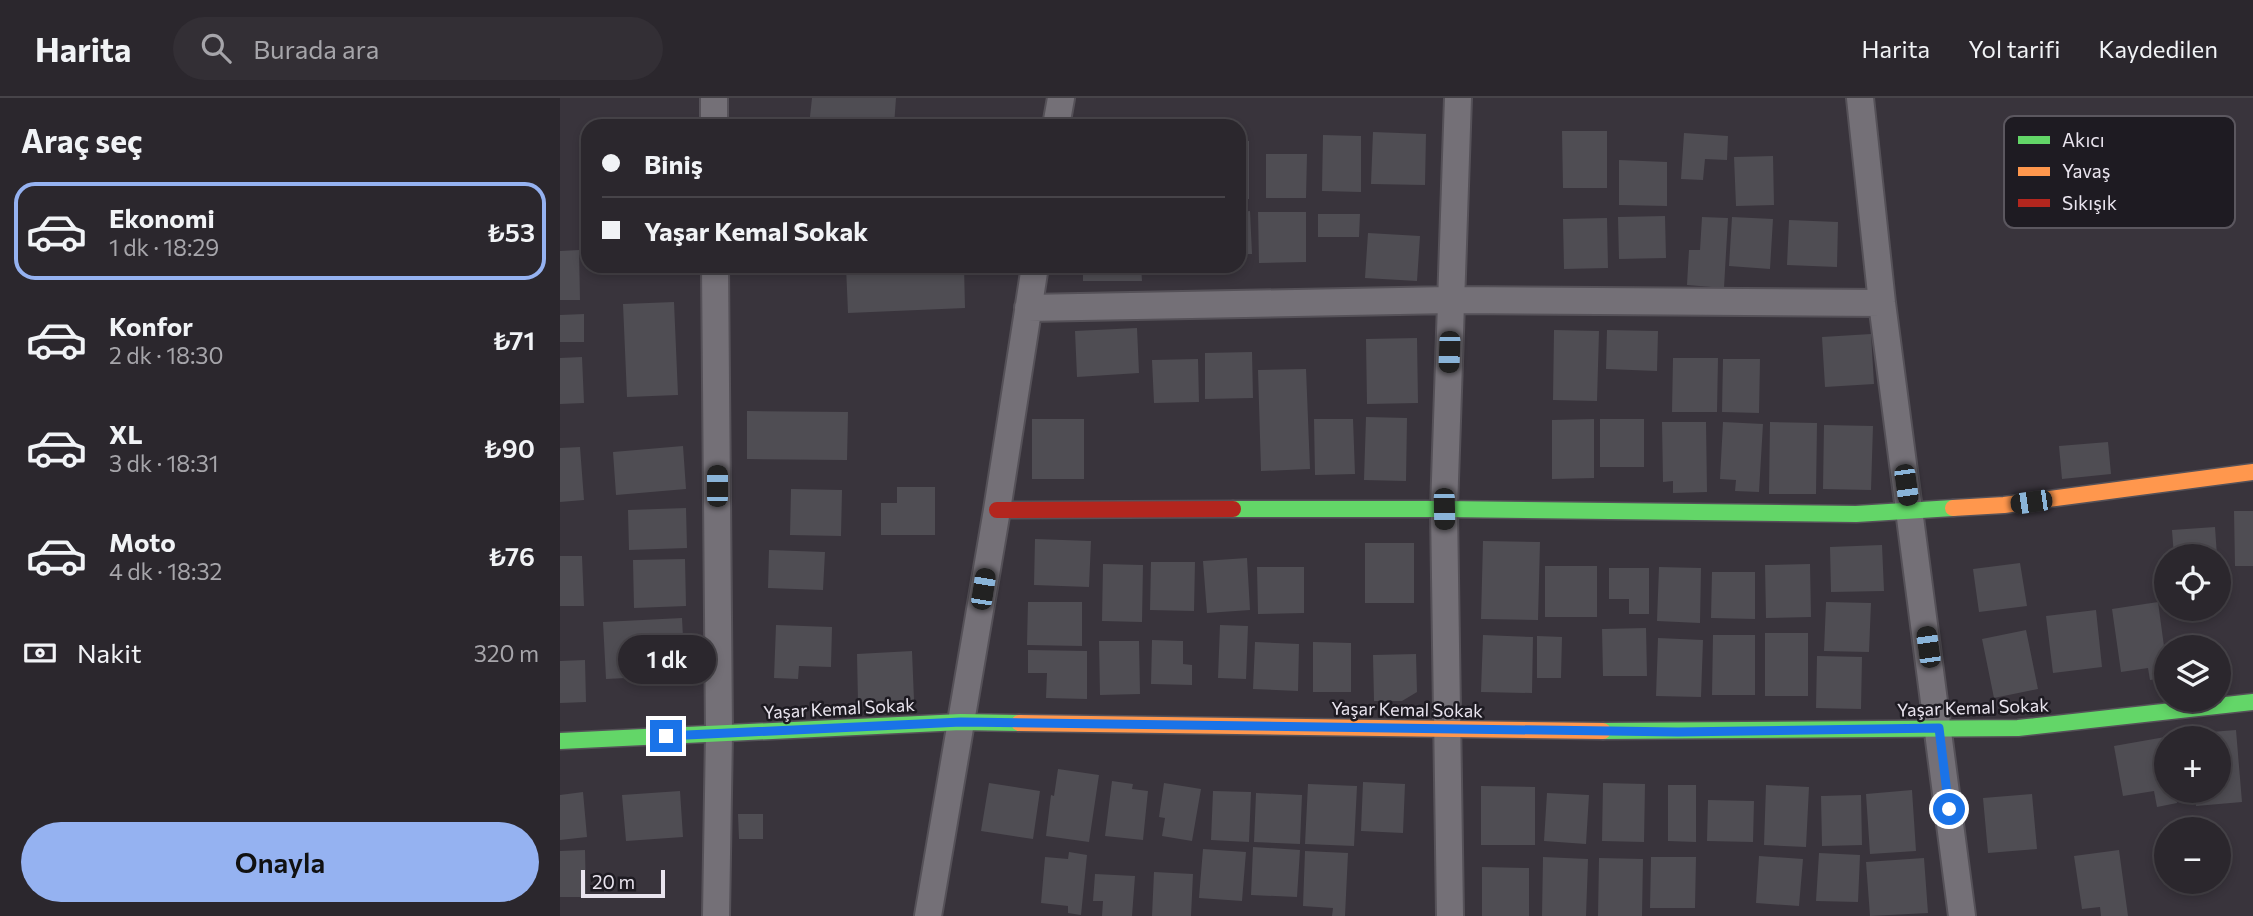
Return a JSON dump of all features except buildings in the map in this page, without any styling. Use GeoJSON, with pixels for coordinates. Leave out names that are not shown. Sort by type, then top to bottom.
{"type":"FeatureCollection","features":[{"type":"Feature","properties":{"kind":"street"},"geometry":{"type":"LineString","coordinates":[[714,98],[714,119]]}},
{"type":"Feature","properties":{"kind":"street"},"geometry":{"type":"LineString","coordinates":[[1057,119],[1061,98]]}},
{"type":"Feature","properties":{"kind":"street"},"geometry":{"type":"LineString","coordinates":[[1450,916],[1444,509],[1458,98]]}},
{"type":"Feature","properties":{"kind":"street"},"geometry":{"type":"LineString","coordinates":[[1860,98],[1882,303],[1962,916]]}},
{"type":"Feature","properties":{"kind":"street"},"geometry":{"type":"LineString","coordinates":[[715,273],[719,733],[716,916]]}},
{"type":"Feature","properties":{"kind":"street"},"geometry":{"type":"LineString","coordinates":[[928,916],[997,510],[1034,273]]}},
{"type":"Feature","properties":{"kind":"street"},"geometry":{"type":"LineString","coordinates":[[1028,308],[1450,300],[1882,303]]}},
{"type":"Feature","properties":{"kind":"street"},"geometry":{"type":"LineString","coordinates":[[997,510],[1444,509],[1856,514],[2004,505],[2253,472]]}},
{"type":"Feature","properties":{"kind":"street","name":"Yaşar Kemal Sokak"},"geometry":{"type":"LineString","coordinates":[[560,741],[961,722],[1678,732],[2018,727],[2253,702]]}},
{"type":"Feature","properties":{"kind":"traffic: fast"},"geometry":{"type":"LineString","coordinates":[[1233,509],[1856,514],[1953,508]]}},
{"type":"Feature","properties":{"kind":"traffic: fast"},"geometry":{"type":"LineString","coordinates":[[1603,731],[2018,728],[2253,702]]}},
{"type":"Feature","properties":{"kind":"traffic: fast"},"geometry":{"type":"LineString","coordinates":[[560,741],[961,722],[1019,723]]}},
{"type":"Feature","properties":{"kind":"traffic: slow"},"geometry":{"type":"LineString","coordinates":[[1953,508],[2004,505],[2253,472]]}},
{"type":"Feature","properties":{"kind":"traffic: slow"},"geometry":{"type":"LineString","coordinates":[[1019,723],[1603,731]]}},
{"type":"Feature","properties":{"kind":"traffic: jam"},"geometry":{"type":"LineString","coordinates":[[997,510],[1233,509]]}},
{"type":"Feature","properties":{"kind":"route"},"geometry":{"type":"LineString","coordinates":[[666,736],[961,722],[1678,732],[1939,728],[1949,809]]}}]}
